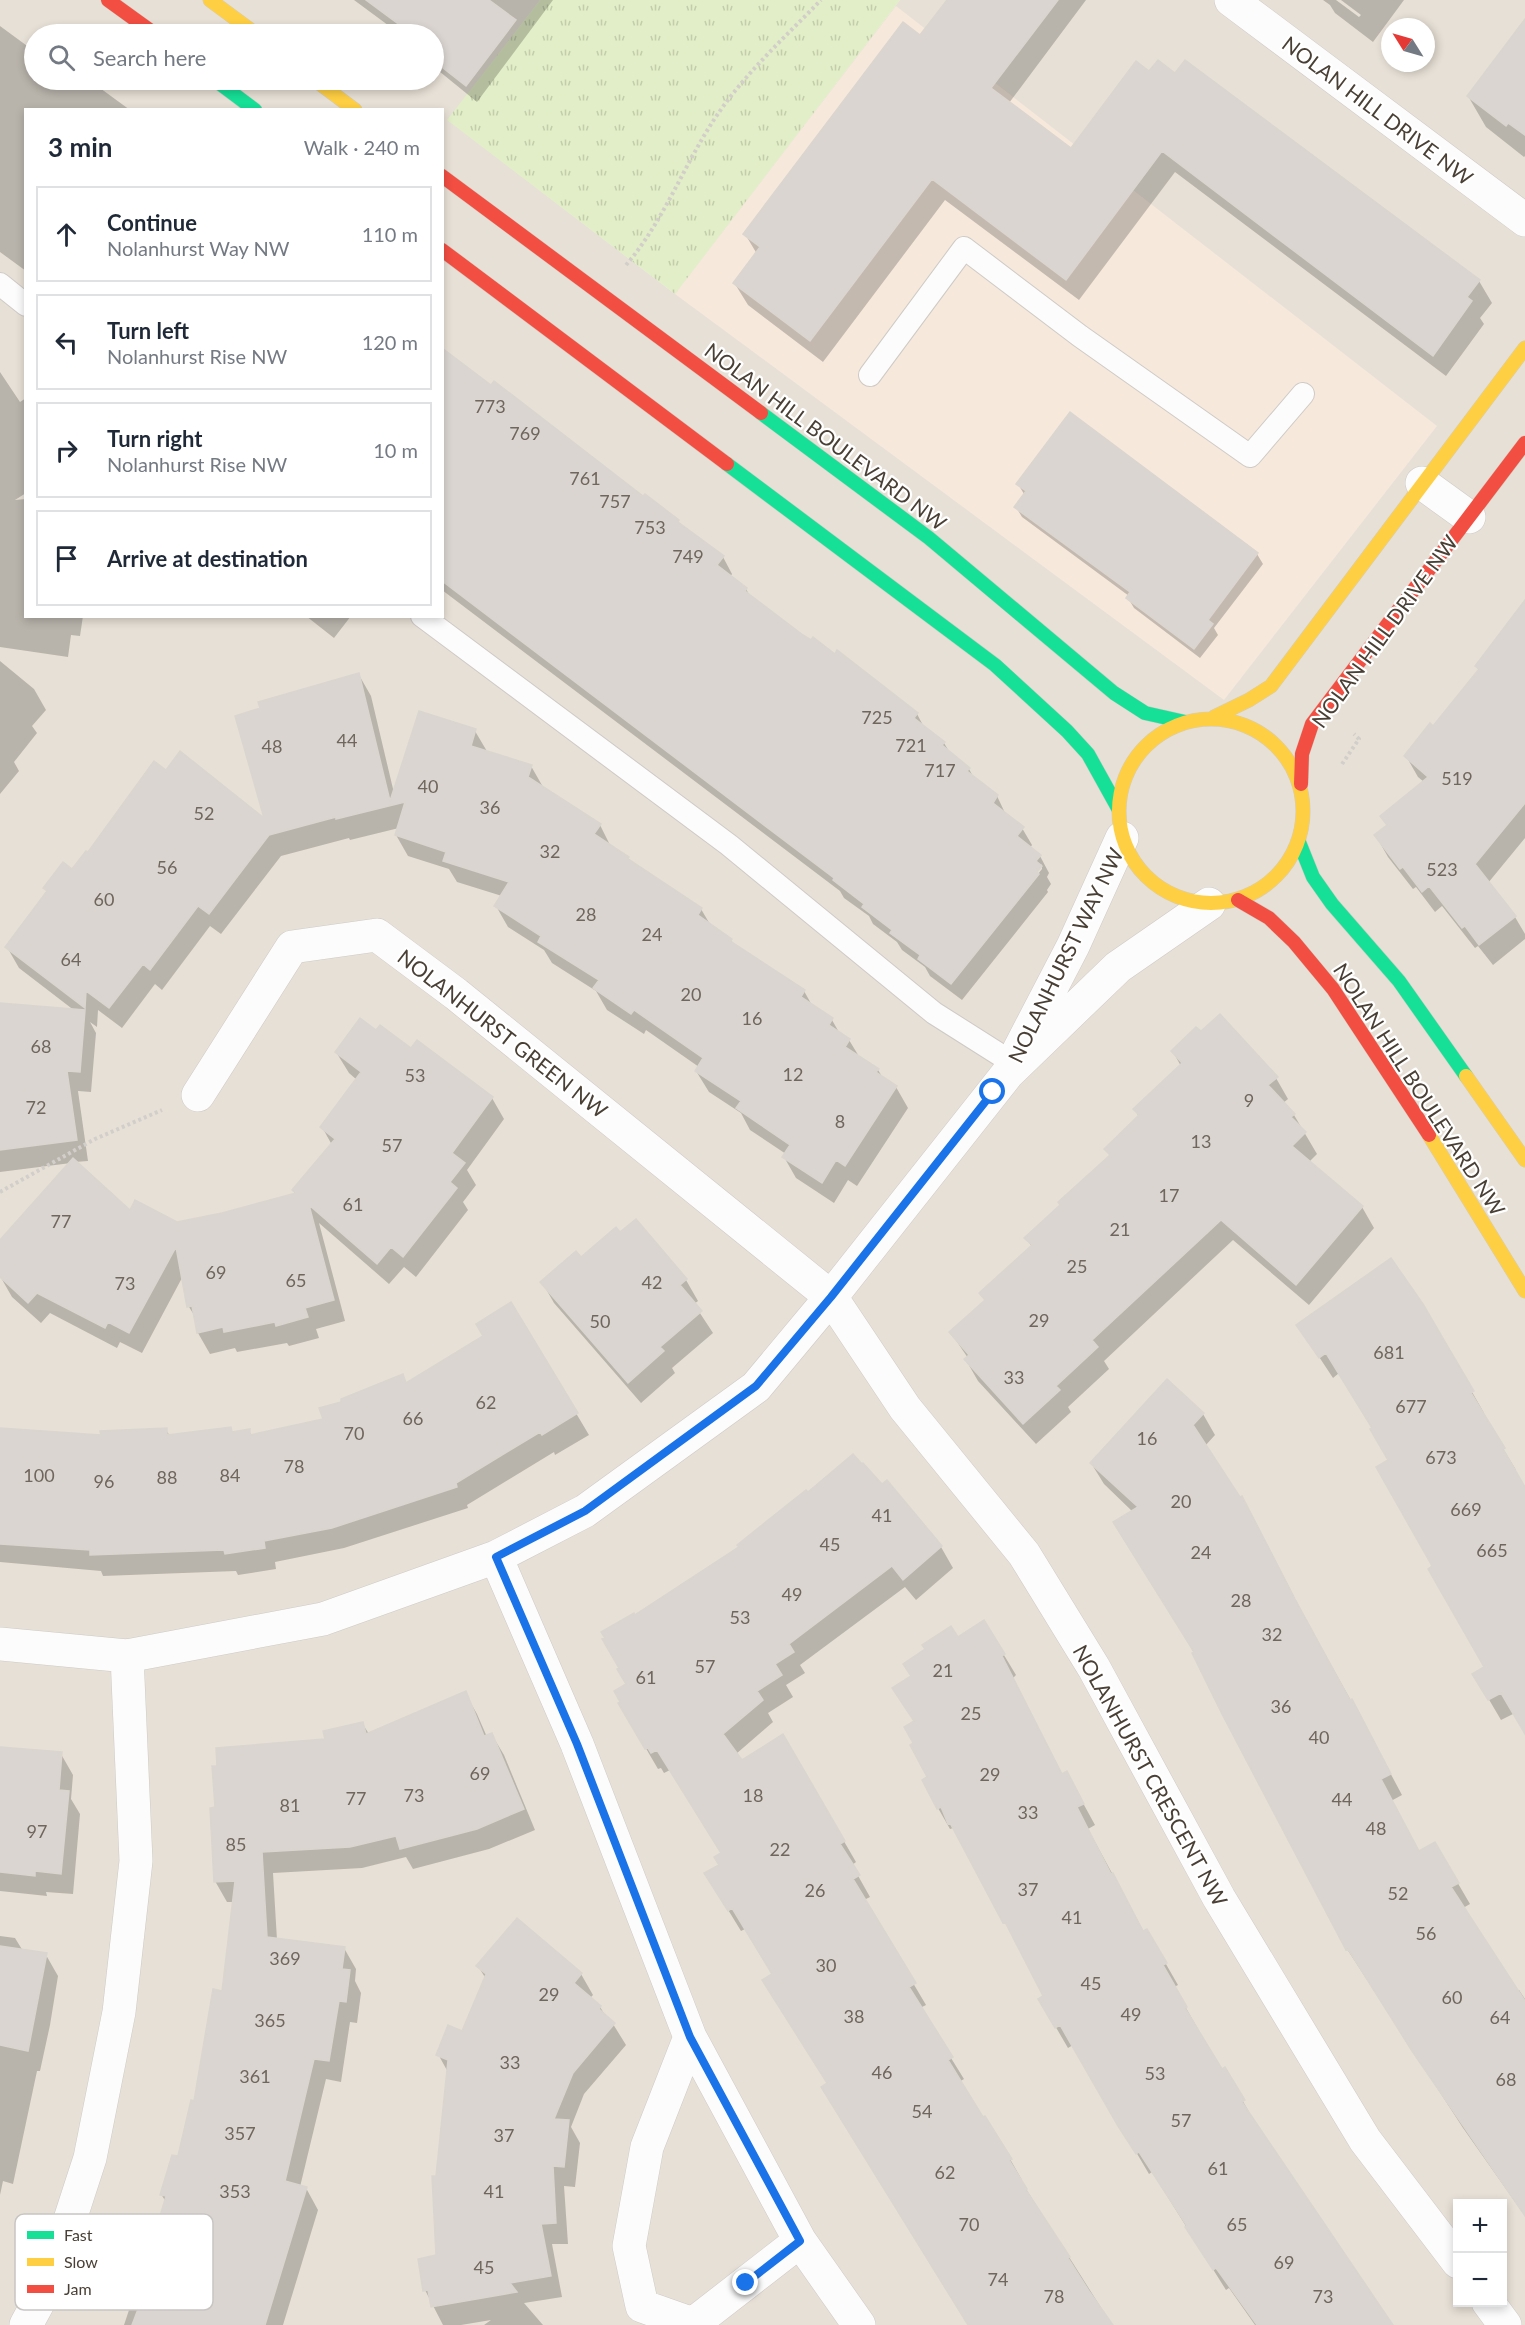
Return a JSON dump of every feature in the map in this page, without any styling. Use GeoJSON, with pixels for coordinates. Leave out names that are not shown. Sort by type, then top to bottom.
{"type":"FeatureCollection","features":[{"type":"Feature","properties":{"kind":"street"},"geometry":{"type":"LineString","coordinates":[[108,0],[141,24]]}},
{"type":"Feature","properties":{"kind":"street"},"geometry":{"type":"LineString","coordinates":[[210,0],[242,24]]}},
{"type":"Feature","properties":{"kind":"street","name":"NOLAN HILL DRIVE NW"},"geometry":{"type":"LineString","coordinates":[[1231,0],[1525,220]]}},
{"type":"Feature","properties":{"kind":"street"},"geometry":{"type":"LineString","coordinates":[[228,90],[252,108]]}},
{"type":"Feature","properties":{"kind":"street"},"geometry":{"type":"LineString","coordinates":[[328,90],[352,108]]}},
{"type":"Feature","properties":{"kind":"street","name":"NOLAN HILL BOULEVARD NW"},"geometry":{"type":"LineString","coordinates":[[444,178],[929,538],[1114,693],[1145,713],[1185,722]]}},
{"type":"Feature","properties":{"kind":"street"},"geometry":{"type":"LineString","coordinates":[[444,252],[995,665],[1067,731],[1088,754],[1120,823],[1135,864],[1155,885],[1180,899],[1223,902],[1264,887],[1285,867],[1299,842],[1304,813],[1300,784],[1288,758],[1268,737],[1242,723],[1214,717]]}},
{"type":"Feature","properties":{"kind":"street"},"geometry":{"type":"LineString","coordinates":[[1120,823],[1124,780],[1138,754],[1158,734],[1185,722],[1214,717],[1271,686],[1525,348]]}},
{"type":"Feature","properties":{"kind":"street","name":"NOLAN HILL DRIVE NW"},"geometry":{"type":"LineString","coordinates":[[1300,784],[1302,754],[1312,724],[1525,443]]}},
{"type":"Feature","properties":{"kind":"street","name":"NOLAN HILL DRIVE NW"},"geometry":{"type":"LineString","coordinates":[[1422,483],[1469,517]]}},
{"type":"Feature","properties":{"kind":"street","name":"NOLANHURST WAY NW"},"geometry":{"type":"LineString","coordinates":[[1010,1068],[1073,946],[1120,823]]}},
{"type":"Feature","properties":{"kind":"street","name":"NOLAN HILL BOULEVARD NW"},"geometry":{"type":"LineString","coordinates":[[1299,842],[1313,877],[1332,904],[1399,981],[1525,1160]]}},
{"type":"Feature","properties":{"kind":"street","name":"NOLAN HILL BOULEVARD NW"},"geometry":{"type":"LineString","coordinates":[[1223,902],[1269,918],[1294,942],[1333,989],[1417,1115],[1525,1291]]}},
{"type":"Feature","properties":{"kind":"street","name":"NOLANHURST WAY NW"},"geometry":{"type":"LineString","coordinates":[[0,1644],[127,1656],[323,1619],[496,1557],[585,1511],[756,1386],[831,1297],[1010,1068],[1118,967],[1223,902]]}},
{"type":"Feature","properties":{"kind":"street","name":"NOLANHURST GREEN NW"},"geometry":{"type":"LineString","coordinates":[[198,1095],[292,946],[377,935],[456,994],[831,1297]]}},
{"type":"Feature","properties":{"kind":"street","name":"NOLANHURST CRESCENT NW"},"geometry":{"type":"LineString","coordinates":[[831,1297],[905,1408],[1024,1554],[1094,1668],[1219,1898],[1365,2140],[1453,2255]]}},
{"type":"Feature","properties":{"kind":"street"},"geometry":{"type":"LineString","coordinates":[[496,1557],[577,1744],[690,2037],[800,2241],[859,2325]]}},
{"type":"Feature","properties":{"kind":"street"},"geometry":{"type":"LineString","coordinates":[[72,2214],[90,2158],[119,2012],[136,1861],[127,1656]]}},
{"type":"Feature","properties":{"kind":"street"},"geometry":{"type":"LineString","coordinates":[[690,2037],[647,2147],[629,2246],[642,2306],[693,2324],[800,2241]]}},
{"type":"Feature","properties":{"kind":"street"},"geometry":{"type":"LineString","coordinates":[[1492,2307],[1505,2325]]}},
{"type":"Feature","properties":{"kind":"street"},"geometry":{"type":"LineString","coordinates":[[26,2325],[34,2310]]}},
{"type":"Feature","properties":{"kind":"lane"},"geometry":{"type":"LineString","coordinates":[[870,375],[964,248],[1080,336],[1250,456],[1304,394]]}},
{"type":"Feature","properties":{"kind":"lane"},"geometry":{"type":"LineString","coordinates":[[0,284],[24,303]]}},
{"type":"Feature","properties":{"kind":"lane"},"geometry":{"type":"LineString","coordinates":[[425,618],[729,845],[934,1013],[1010,1068]]}},
{"type":"Feature","properties":{"kind":"path"},"geometry":{"type":"LineString","coordinates":[[602,297],[641,248],[722,108],[765,57],[821,0]]}},
{"type":"Feature","properties":{"kind":"path"},"geometry":{"type":"LineString","coordinates":[[1341,765],[1359,739],[1352,732]]}},
{"type":"Feature","properties":{"kind":"path"},"geometry":{"type":"LineString","coordinates":[[0,1192],[95,1139],[198,1095]]}},
{"type":"Feature","properties":{"kind":"shaded area"},"geometry":{"type":"Polygon","coordinates":[[[0,0],[540,0],[448,120],[675,294],[900,0],[1525,0],[1525,2325],[0,2325],[0,0]]]}},
{"type":"Feature","properties":{"kind":"shaded area"},"geometry":{"type":"Polygon","coordinates":[[[896,6],[1437,426],[1224,700],[675,294],[896,6]]]}},
{"type":"Feature","properties":{"kind":"green space"},"geometry":{"type":"Polygon","coordinates":[[[540,0],[900,0],[675,294],[447,120],[540,0]]]}},
{"type":"Feature","properties":{"kind":"building"},"geometry":{"type":"Polygon","coordinates":[[[366,0],[489,0],[516,20],[466,86],[444,69],[444,24],[398,24],[366,0]]]}},
{"type":"Feature","properties":{"kind":"building"},"geometry":{"type":"Polygon","coordinates":[[[947,0],[1058,0],[991,88],[1071,148],[1136,61],[1149,71],[1158,60],[1175,73],[1185,60],[1480,280],[1467,297],[1472,301],[1433,356],[1162,151],[1066,280],[932,179],[810,341],[733,283],[760,247],[743,234],[903,22],[920,35],[947,0]]]}},
{"type":"Feature","properties":{"kind":"building"},"geometry":{"type":"Polygon","coordinates":[[[1525,19],[1525,135],[1508,123],[1506,126],[1467,96],[1525,19]]]}},
{"type":"Feature","properties":{"kind":"building"},"geometry":{"type":"Polygon","coordinates":[[[444,350],[491,385],[494,381],[724,556],[717,565],[747,588],[745,591],[803,635],[811,640],[813,637],[835,654],[837,650],[918,713],[914,718],[945,742],[942,745],[970,768],[967,771],[998,795],[993,803],[1024,827],[1017,836],[1041,855],[1036,861],[1042,866],[1037,872],[1039,874],[951,984],[918,959],[920,955],[890,933],[892,930],[862,907],[864,904],[833,880],[834,878],[444,583],[444,350]]]}},
{"type":"Feature","properties":{"kind":"building"},"geometry":{"type":"Polygon","coordinates":[[[1070,412],[1258,553],[1208,620],[1213,624],[1194,649],[1126,598],[1130,592],[1014,507],[1026,491],[1016,484],[1070,412]]]}},
{"type":"Feature","properties":{"kind":"building"},"geometry":{"type":"Polygon","coordinates":[[[1525,600],[1525,803],[1475,864],[1516,916],[1479,945],[1465,926],[1462,928],[1429,886],[1422,892],[1403,867],[1400,869],[1374,835],[1387,825],[1380,816],[1428,777],[1404,756],[1430,723],[1433,726],[1479,669],[1475,666],[1525,600]]]}},
{"type":"Feature","properties":{"kind":"building"},"geometry":{"type":"Polygon","coordinates":[[[359,673],[390,801],[419,711],[476,729],[471,746],[532,765],[528,777],[601,824],[594,834],[702,908],[698,915],[732,939],[730,941],[805,990],[801,997],[833,1018],[829,1025],[850,1039],[845,1047],[879,1069],[876,1072],[897,1086],[845,1166],[836,1160],[822,1183],[782,1157],[790,1145],[736,1108],[741,1101],[695,1071],[703,1058],[634,1010],[631,1014],[593,988],[599,980],[538,942],[541,936],[494,906],[509,882],[443,861],[446,852],[395,835],[405,802],[269,835],[209,914],[198,906],[150,970],[143,964],[109,1008],[86,991],[85,1008],[5,947],[47,891],[43,888],[63,862],[72,869],[86,851],[88,852],[154,761],[166,770],[180,751],[264,818],[235,716],[260,708],[258,702],[359,673]]]}},
{"type":"Feature","properties":{"kind":"building"},"geometry":{"type":"Polygon","coordinates":[[[0,1003],[85,1010],[80,1072],[67,1071],[77,1140],[0,1150],[0,1003]]]}},
{"type":"Feature","properties":{"kind":"building"},"geometry":{"type":"Polygon","coordinates":[[[1220,1014],[1278,1077],[1268,1085],[1295,1114],[1291,1117],[1306,1132],[1292,1146],[1363,1206],[1296,1285],[1221,1220],[1092,1340],[1098,1347],[1056,1386],[1060,1390],[1023,1424],[964,1359],[969,1355],[949,1332],[985,1300],[979,1293],[1032,1245],[1024,1238],[1060,1205],[1058,1202],[1110,1155],[1104,1149],[1139,1115],[1133,1109],[1182,1063],[1171,1051],[1196,1027],[1201,1031],[1220,1014]]]}},
{"type":"Feature","properties":{"kind":"building"},"geometry":{"type":"Polygon","coordinates":[[[360,1018],[376,1030],[380,1025],[411,1048],[417,1040],[493,1097],[452,1153],[465,1163],[450,1182],[457,1188],[403,1257],[391,1247],[377,1264],[309,1205],[334,1300],[305,1308],[308,1317],[276,1326],[275,1322],[224,1332],[223,1327],[197,1333],[192,1306],[187,1307],[176,1247],[129,1333],[108,1322],[105,1328],[37,1293],[28,1303],[0,1277],[0,1240],[73,1158],[130,1210],[135,1200],[177,1222],[222,1213],[296,1193],[292,1190],[335,1139],[320,1127],[361,1072],[335,1052],[360,1018]]]}},
{"type":"Feature","properties":{"kind":"building"},"geometry":{"type":"Polygon","coordinates":[[[636,1219],[687,1279],[680,1285],[702,1311],[660,1347],[664,1351],[628,1383],[540,1282],[576,1251],[581,1257],[616,1227],[620,1232],[636,1219]]]}},
{"type":"Feature","properties":{"kind":"building"},"geometry":{"type":"Polygon","coordinates":[[[1391,1258],[1423,1304],[1474,1391],[1471,1393],[1505,1448],[1503,1449],[1525,1487],[1525,1734],[1501,1693],[1488,1700],[1472,1674],[1484,1667],[1428,1569],[1432,1566],[1376,1467],[1388,1460],[1370,1429],[1372,1428],[1326,1353],[1319,1358],[1296,1325],[1391,1258]]]}},
{"type":"Feature","properties":{"kind":"building"},"geometry":{"type":"Polygon","coordinates":[[[511,1302],[578,1413],[542,1435],[540,1432],[456,1483],[457,1487],[332,1528],[264,1541],[265,1548],[225,1554],[224,1550],[90,1555],[90,1550],[0,1544],[0,1428],[101,1435],[100,1431],[167,1428],[167,1435],[231,1427],[232,1432],[250,1429],[250,1435],[323,1419],[319,1408],[341,1402],[341,1399],[403,1374],[406,1383],[483,1336],[476,1324],[511,1302]]]}},
{"type":"Feature","properties":{"kind":"building"},"geometry":{"type":"Polygon","coordinates":[[[1167,1379],[1204,1413],[1193,1425],[1240,1497],[1242,1496],[1295,1599],[1350,1700],[1352,1699],[1391,1774],[1381,1779],[1419,1851],[1435,1842],[1459,1883],[1451,1887],[1525,2001],[1525,2216],[1412,2051],[1348,1949],[1346,1950],[1222,1714],[1192,1653],[1194,1652],[1113,1522],[1138,1507],[1090,1463],[1167,1379]]]}},
{"type":"Feature","properties":{"kind":"building"},"geometry":{"type":"Polygon","coordinates":[[[853,1454],[882,1484],[887,1480],[942,1546],[903,1580],[892,1566],[789,1644],[794,1652],[775,1664],[782,1675],[757,1691],[763,1700],[723,1734],[742,1760],[783,1734],[845,1841],[840,1844],[860,1875],[853,1879],[916,1983],[909,1987],[953,2057],[948,2060],[1012,2159],[1009,2160],[1070,2257],[1068,2258],[1113,2325],[968,2325],[821,2087],[827,2083],[762,1980],[772,1974],[732,1908],[728,1911],[704,1873],[719,1865],[714,1857],[721,1853],[657,1750],[651,1753],[648,1748],[645,1749],[618,1703],[620,1702],[614,1691],[626,1684],[602,1639],[605,1638],[601,1632],[634,1613],[635,1615],[739,1547],[737,1545],[806,1490],[808,1492],[853,1454]]]}},
{"type":"Feature","properties":{"kind":"building"},"geometry":{"type":"Polygon","coordinates":[[[984,1620],[1005,1654],[1002,1656],[1062,1774],[1067,1771],[1084,1804],[1077,1807],[1111,1874],[1113,1873],[1143,1931],[1147,1929],[1167,1963],[1163,1965],[1187,2007],[1185,2008],[1222,2069],[1225,2067],[1245,2100],[1242,2102],[1393,2325],[1257,2325],[1216,2268],[1213,2270],[1139,2152],[1136,2154],[1118,2126],[1060,2025],[1055,2028],[1038,1999],[1043,1996],[1005,1922],[1003,1923],[950,1823],[948,1824],[941,1807],[937,1809],[922,1780],[927,1777],[910,1745],[913,1743],[904,1727],[914,1721],[892,1688],[911,1676],[903,1664],[925,1649],[922,1645],[951,1626],[958,1637],[984,1620]]]}},
{"type":"Feature","properties":{"kind":"building"},"geometry":{"type":"Polygon","coordinates":[[[466,1691],[484,1736],[492,1733],[524,1809],[477,1829],[400,1849],[396,1836],[350,1847],[262,1852],[267,1937],[345,1947],[342,1969],[350,1970],[346,2002],[339,2001],[329,2061],[314,2059],[285,2181],[307,2187],[265,2325],[132,2325],[138,2310],[213,2310],[213,2214],[161,2214],[166,2196],[160,2195],[172,2155],[178,2156],[191,2100],[194,2101],[213,1989],[222,1991],[235,1881],[214,1882],[210,1808],[215,1807],[212,1766],[217,1766],[216,1748],[325,1739],[323,1731],[363,1722],[366,1734],[466,1691]]]}},
{"type":"Feature","properties":{"kind":"building"},"geometry":{"type":"Polygon","coordinates":[[[0,1747],[62,1752],[59,1790],[69,1791],[61,1874],[35,1871],[35,1876],[0,1872],[0,1747]]]}},
{"type":"Feature","properties":{"kind":"building"},"geometry":{"type":"Polygon","coordinates":[[[517,1918],[582,1973],[574,1983],[601,2006],[599,2009],[615,2023],[573,2073],[554,2119],[569,2120],[564,2167],[553,2166],[556,2223],[541,2224],[551,2276],[510,2283],[517,2292],[431,2307],[428,2290],[423,2291],[418,2259],[436,2255],[432,2176],[436,2176],[448,2060],[436,2055],[448,2025],[462,2031],[486,1974],[476,1966],[517,1918]]]}},
{"type":"Feature","properties":{"kind":"building"},"geometry":{"type":"Polygon","coordinates":[[[0,1946],[47,1953],[28,2051],[0,2045],[0,1946]]]}},
{"type":"Feature","properties":{"kind":"traffic: fast"},"geometry":{"type":"LineString","coordinates":[[228,90],[252,108]]}},
{"type":"Feature","properties":{"kind":"traffic: fast"},"geometry":{"type":"LineString","coordinates":[[761,413],[929,538],[1114,693],[1145,713],[1185,722]]}},
{"type":"Feature","properties":{"kind":"traffic: fast"},"geometry":{"type":"LineString","coordinates":[[727,464],[995,665],[1067,731],[1088,754],[1118,808]]}},
{"type":"Feature","properties":{"kind":"traffic: fast"},"geometry":{"type":"LineString","coordinates":[[1299,842],[1313,877],[1332,904],[1399,981],[1466,1076]]}},
{"type":"Feature","properties":{"kind":"traffic: slow"},"geometry":{"type":"LineString","coordinates":[[210,0],[242,24]]}},
{"type":"Feature","properties":{"kind":"traffic: slow"},"geometry":{"type":"LineString","coordinates":[[328,90],[352,108]]}},
{"type":"Feature","properties":{"kind":"traffic: slow"},"geometry":{"type":"LineString","coordinates":[[1214,717],[1271,686],[1525,348]]}},
{"type":"Feature","properties":{"kind":"traffic: slow"},"geometry":{"type":"LineString","coordinates":[[1211,719],[1229,720],[1246,726],[1262,734],[1276,746],[1288,760],[1296,776],[1302,793],[1303,811],[1302,829],[1296,846],[1288,862],[1276,876],[1262,888],[1246,896],[1229,902],[1211,903],[1193,902],[1176,896],[1160,888],[1146,876],[1134,862],[1126,846],[1120,829],[1119,811],[1120,793],[1126,776],[1134,760],[1146,746],[1160,734],[1176,726],[1193,720],[1211,719]]}},
{"type":"Feature","properties":{"kind":"traffic: slow"},"geometry":{"type":"LineString","coordinates":[[1466,1076],[1525,1160]]}},
{"type":"Feature","properties":{"kind":"traffic: slow"},"geometry":{"type":"LineString","coordinates":[[1429,1135],[1525,1291]]}},
{"type":"Feature","properties":{"kind":"traffic: jam"},"geometry":{"type":"LineString","coordinates":[[108,0],[141,24]]}},
{"type":"Feature","properties":{"kind":"traffic: jam"},"geometry":{"type":"LineString","coordinates":[[444,177],[761,413]]}},
{"type":"Feature","properties":{"kind":"traffic: jam"},"geometry":{"type":"LineString","coordinates":[[444,252],[727,464]]}},
{"type":"Feature","properties":{"kind":"traffic: jam"},"geometry":{"type":"LineString","coordinates":[[1301,784],[1302,754],[1312,724],[1525,443]]}},
{"type":"Feature","properties":{"kind":"traffic: jam"},"geometry":{"type":"LineString","coordinates":[[1238,900],[1269,918],[1294,942],[1333,989],[1429,1135]]}},
{"type":"Feature","properties":{"kind":"route"},"geometry":{"type":"LineString","coordinates":[[746,2283],[800,2241],[690,2037],[577,1744],[496,1557],[585,1511],[756,1386],[831,1297],[993,1092]]}}]}
